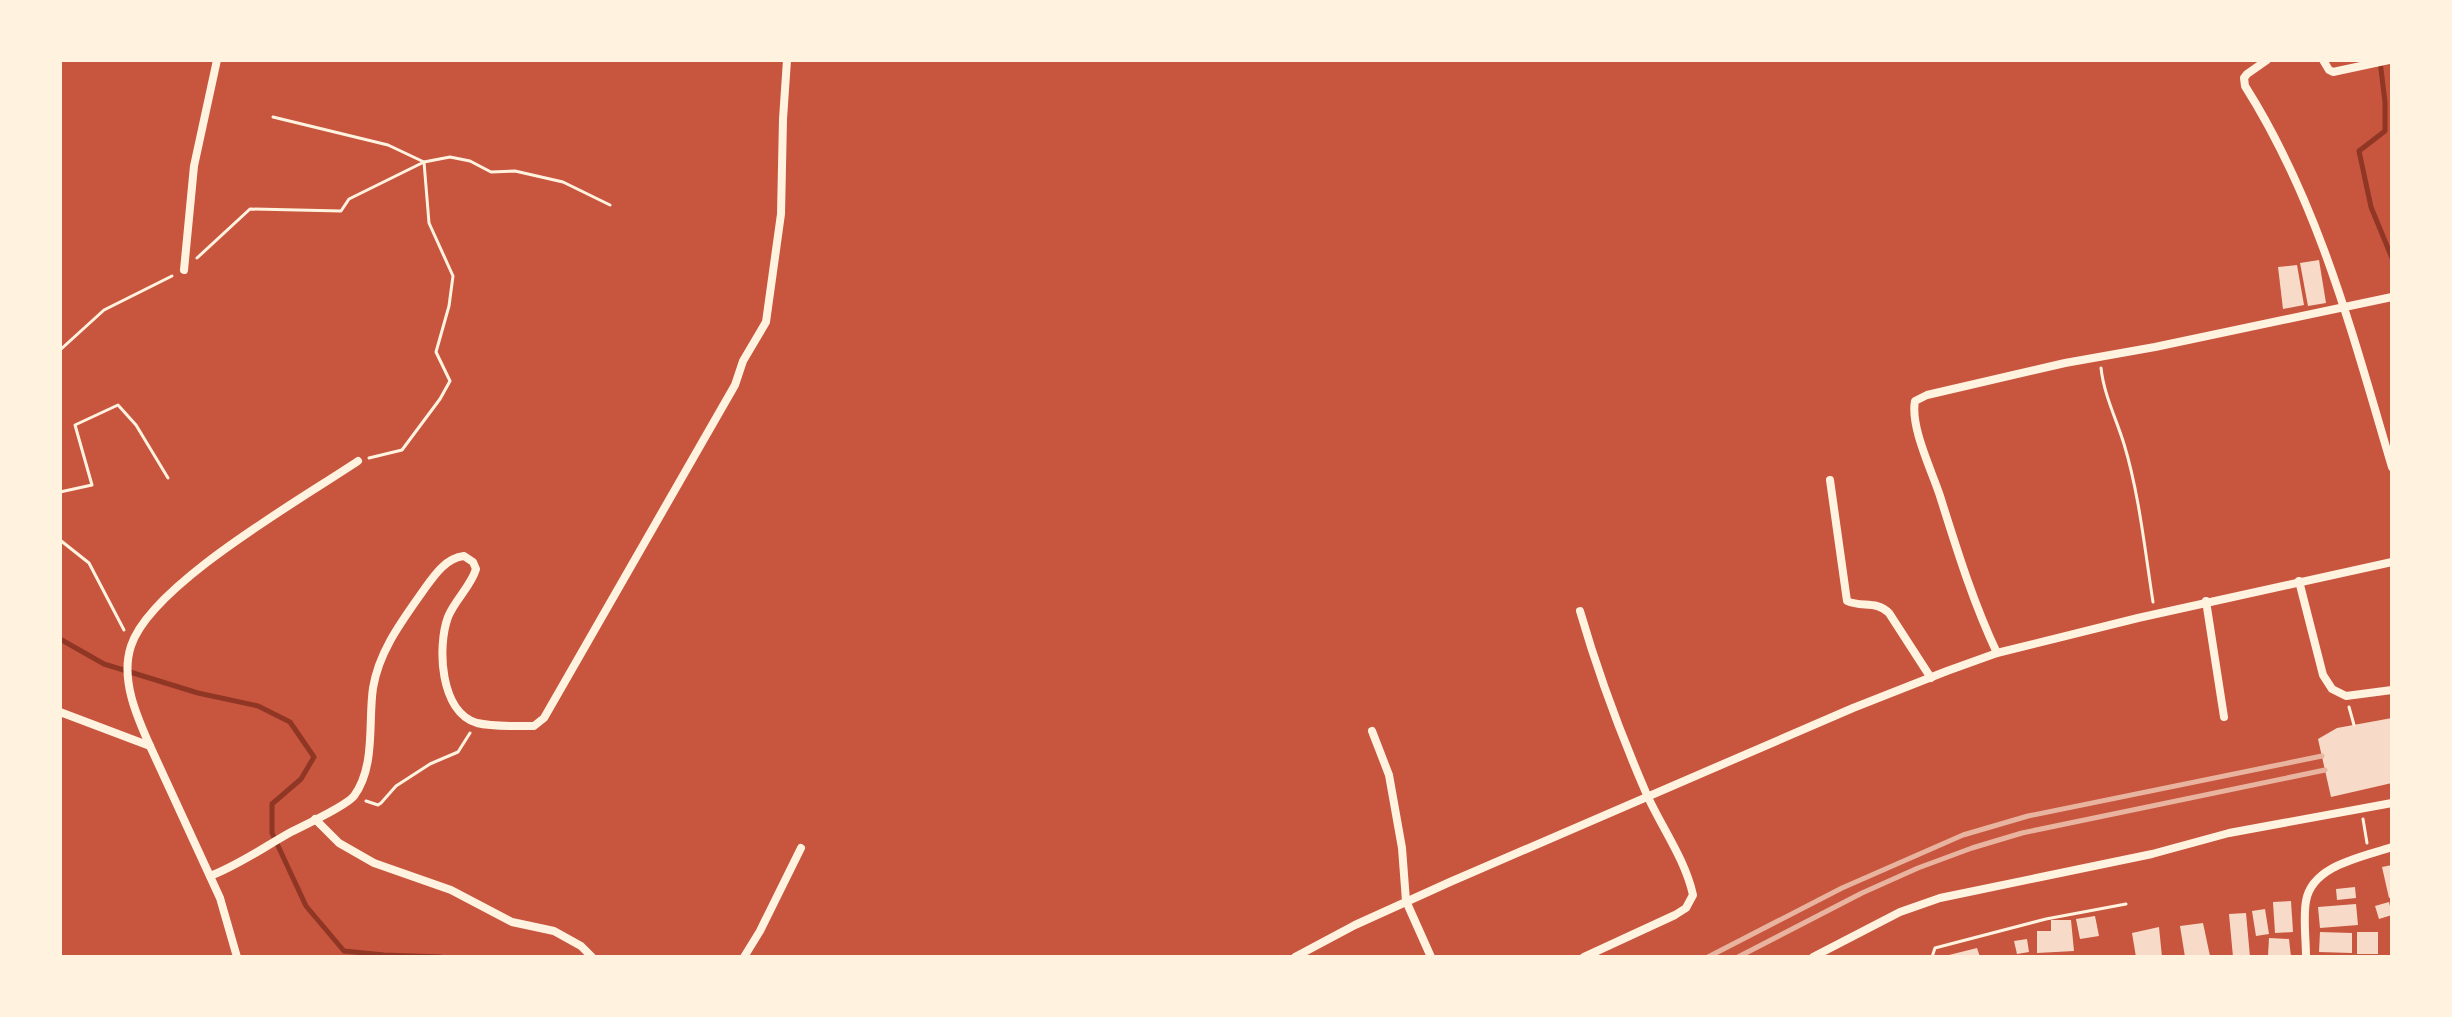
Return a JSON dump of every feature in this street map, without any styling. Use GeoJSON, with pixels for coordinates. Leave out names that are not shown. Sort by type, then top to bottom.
{"type":"FeatureCollection","features":[{"type":"Feature","properties":{"kind":"street"},"geometry":{"type":"LineString","coordinates":[[184,270],[194,166],[217,60]]}},
{"type":"Feature","properties":{"kind":"street"},"geometry":{"type":"LineString","coordinates":[[210,876],[232,867],[353,797],[366,766],[373,688],[382,654],[426,587],[453,559],[464,556],[473,562],[476,569],[449,616],[445,631],[443,662],[453,703],[463,715],[477,723],[534,726],[544,718],[735,385],[743,361],[766,322],[781,214],[787,60]]}},
{"type":"Feature","properties":{"kind":"street"},"geometry":{"type":"LineString","coordinates":[[2267,60],[2244,78],[2245,86],[2277,139],[2304,199],[2343,306],[2392,467]]}},
{"type":"Feature","properties":{"kind":"street"},"geometry":{"type":"LineString","coordinates":[[2323,60],[2333,72],[2389,60]]}},
{"type":"Feature","properties":{"kind":"street"},"geometry":{"type":"LineString","coordinates":[[1997,653],[1975,605],[1958,556],[1917,427],[1915,401],[1927,395],[2100,357],[2392,297]]}},
{"type":"Feature","properties":{"kind":"street"},"geometry":{"type":"LineString","coordinates":[[237,957],[220,898],[136,715],[129,682],[131,644],[164,597],[218,553],[358,461]]}},
{"type":"Feature","properties":{"kind":"street"},"geometry":{"type":"LineString","coordinates":[[1830,480],[1847,601],[1876,604],[1889,613],[1931,678]]}},
{"type":"Feature","properties":{"kind":"street"},"geometry":{"type":"LineString","coordinates":[[1295,957],[1406,901],[1648,796],[1997,653],[2206,601],[2392,562]]}},
{"type":"Feature","properties":{"kind":"street"},"geometry":{"type":"LineString","coordinates":[[2299,581],[2323,675],[2332,689],[2346,696],[2392,690]]}},
{"type":"Feature","properties":{"kind":"street"},"geometry":{"type":"LineString","coordinates":[[2206,601],[2224,717]]}},
{"type":"Feature","properties":{"kind":"street"},"geometry":{"type":"LineString","coordinates":[[1580,611],[1592,653],[1648,796],[1688,876],[1693,895],[1686,908],[1675,915],[1584,957]]}},
{"type":"Feature","properties":{"kind":"street"},"geometry":{"type":"LineString","coordinates":[[60,712],[150,746]]}},
{"type":"Feature","properties":{"kind":"street"},"geometry":{"type":"LineString","coordinates":[[1372,731],[1389,775],[1402,848],[1406,901],[1431,957]]}},
{"type":"Feature","properties":{"kind":"street"},"geometry":{"type":"LineString","coordinates":[[1813,957],[1900,912],[1940,898],[2152,854],[2229,833],[2392,803]]}},
{"type":"Feature","properties":{"kind":"street"},"geometry":{"type":"LineString","coordinates":[[315,819],[339,843],[374,863],[451,890],[512,922],[554,931],[581,946],[592,957]]}},
{"type":"Feature","properties":{"kind":"street"},"geometry":{"type":"LineString","coordinates":[[2306,957],[2306,904],[2312,885],[2321,875],[2334,868],[2392,847]]}},
{"type":"Feature","properties":{"kind":"street"},"geometry":{"type":"LineString","coordinates":[[744,957],[801,848]]}},
{"type":"Feature","properties":{"kind":"path"},"geometry":{"type":"LineString","coordinates":[[273,117],[388,145],[424,162]]}},
{"type":"Feature","properties":{"kind":"path"},"geometry":{"type":"LineString","coordinates":[[60,350],[104,310],[184,270],[250,209],[341,211],[349,199],[424,162],[450,157],[470,161],[491,172],[515,171],[563,182],[610,205]]}},
{"type":"Feature","properties":{"kind":"path"},"geometry":{"type":"LineString","coordinates":[[358,461],[402,450],[450,381],[436,352],[449,306],[453,276],[429,223],[424,162]]}},
{"type":"Feature","properties":{"kind":"path"},"geometry":{"type":"LineString","coordinates":[[2100,357],[2103,387],[2124,444],[2155,614]]}},
{"type":"Feature","properties":{"kind":"path"},"geometry":{"type":"LineString","coordinates":[[60,492],[92,485],[75,425],[118,405],[136,425],[168,478]]}},
{"type":"Feature","properties":{"kind":"path"},"geometry":{"type":"LineString","coordinates":[[60,540],[89,563],[131,644]]}},
{"type":"Feature","properties":{"kind":"path"},"geometry":{"type":"LineString","coordinates":[[353,797],[378,805],[396,786],[430,764],[458,752],[477,723]]}},
{"type":"Feature","properties":{"kind":"path"},"geometry":{"type":"LineString","coordinates":[[2361,808],[2369,855]]}},
{"type":"Feature","properties":{"kind":"path"},"geometry":{"type":"LineString","coordinates":[[1932,957],[1935,948],[2046,919],[2126,904]]}},
{"type":"Feature","properties":{"kind":"building"},"geometry":{"type":"Polygon","coordinates":[[[2319,260],[2326,303],[2308,306],[2300,263],[2319,260]]]}},
{"type":"Feature","properties":{"kind":"building"},"geometry":{"type":"Polygon","coordinates":[[[2297,265],[2304,305],[2283,309],[2278,267],[2297,265]]]}},
{"type":"Feature","properties":{"kind":"building"},"geometry":{"type":"Polygon","coordinates":[[[2392,718],[2392,783],[2331,797],[2318,739],[2337,728],[2392,718]]]}},
{"type":"Feature","properties":{"kind":"building"},"geometry":{"type":"Polygon","coordinates":[[[2392,865],[2392,897],[2389,898],[2382,867],[2392,865]]]}},
{"type":"Feature","properties":{"kind":"building"},"geometry":{"type":"Polygon","coordinates":[[[2355,887],[2356,898],[2337,900],[2336,889],[2355,887]]]}},
{"type":"Feature","properties":{"kind":"building"},"geometry":{"type":"Polygon","coordinates":[[[2291,901],[2293,932],[2275,933],[2273,902],[2291,901]]]}},
{"type":"Feature","properties":{"kind":"building"},"geometry":{"type":"Polygon","coordinates":[[[2389,902],[2392,915],[2379,919],[2375,906],[2389,902]]]}},
{"type":"Feature","properties":{"kind":"building"},"geometry":{"type":"Polygon","coordinates":[[[2356,904],[2358,925],[2320,928],[2318,907],[2356,904]]]}},
{"type":"Feature","properties":{"kind":"building"},"geometry":{"type":"Polygon","coordinates":[[[2265,909],[2269,934],[2256,936],[2252,911],[2265,909]]]}},
{"type":"Feature","properties":{"kind":"building"},"geometry":{"type":"Polygon","coordinates":[[[2246,913],[2250,957],[2233,957],[2229,914],[2246,913]]]}},
{"type":"Feature","properties":{"kind":"building"},"geometry":{"type":"Polygon","coordinates":[[[2095,916],[2099,936],[2080,939],[2076,919],[2095,916]]]}},
{"type":"Feature","properties":{"kind":"building"},"geometry":{"type":"Polygon","coordinates":[[[2051,920],[2071,920],[2074,951],[2037,953],[2037,931],[2051,931],[2051,920]]]}},
{"type":"Feature","properties":{"kind":"building"},"geometry":{"type":"Polygon","coordinates":[[[2203,923],[2210,956],[2185,957],[2180,926],[2203,923]]]}},
{"type":"Feature","properties":{"kind":"building"},"geometry":{"type":"Polygon","coordinates":[[[2159,927],[2162,957],[2136,957],[2132,933],[2159,927]]]}},
{"type":"Feature","properties":{"kind":"building"},"geometry":{"type":"Polygon","coordinates":[[[2320,932],[2352,933],[2352,953],[2319,952],[2320,932]]]}},
{"type":"Feature","properties":{"kind":"building"},"geometry":{"type":"Polygon","coordinates":[[[2357,932],[2378,932],[2378,954],[2357,954],[2357,932]]]}},
{"type":"Feature","properties":{"kind":"building"},"geometry":{"type":"Polygon","coordinates":[[[2269,938],[2289,939],[2291,957],[2268,956],[2269,938]]]}},
{"type":"Feature","properties":{"kind":"building"},"geometry":{"type":"Polygon","coordinates":[[[2027,939],[2029,952],[2017,954],[2014,941],[2027,939]]]}},
{"type":"Feature","properties":{"kind":"building"},"geometry":{"type":"Polygon","coordinates":[[[1977,948],[1980,957],[1945,957],[1945,956],[1977,948]]]}},
{"type":"Feature","properties":{"kind":"waterway"},"geometry":{"type":"LineString","coordinates":[[2380,61],[2385,131],[2359,151],[2371,207],[2392,258]]}},
{"type":"Feature","properties":{"kind":"waterway"},"geometry":{"type":"LineString","coordinates":[[60,639],[104,664],[198,693],[258,706],[290,722],[314,757],[301,779],[272,804],[272,833],[306,906],[344,951],[441,957]]}},
{"type":"Feature","properties":{"kind":"railway"},"geometry":{"type":"LineString","coordinates":[[1708,957],[1842,888],[1963,835],[2028,816],[2322,756]]}},
{"type":"Feature","properties":{"kind":"railway"},"geometry":{"type":"LineString","coordinates":[[1738,957],[1862,893],[1972,848],[2022,833],[2325,770]]}}]}
